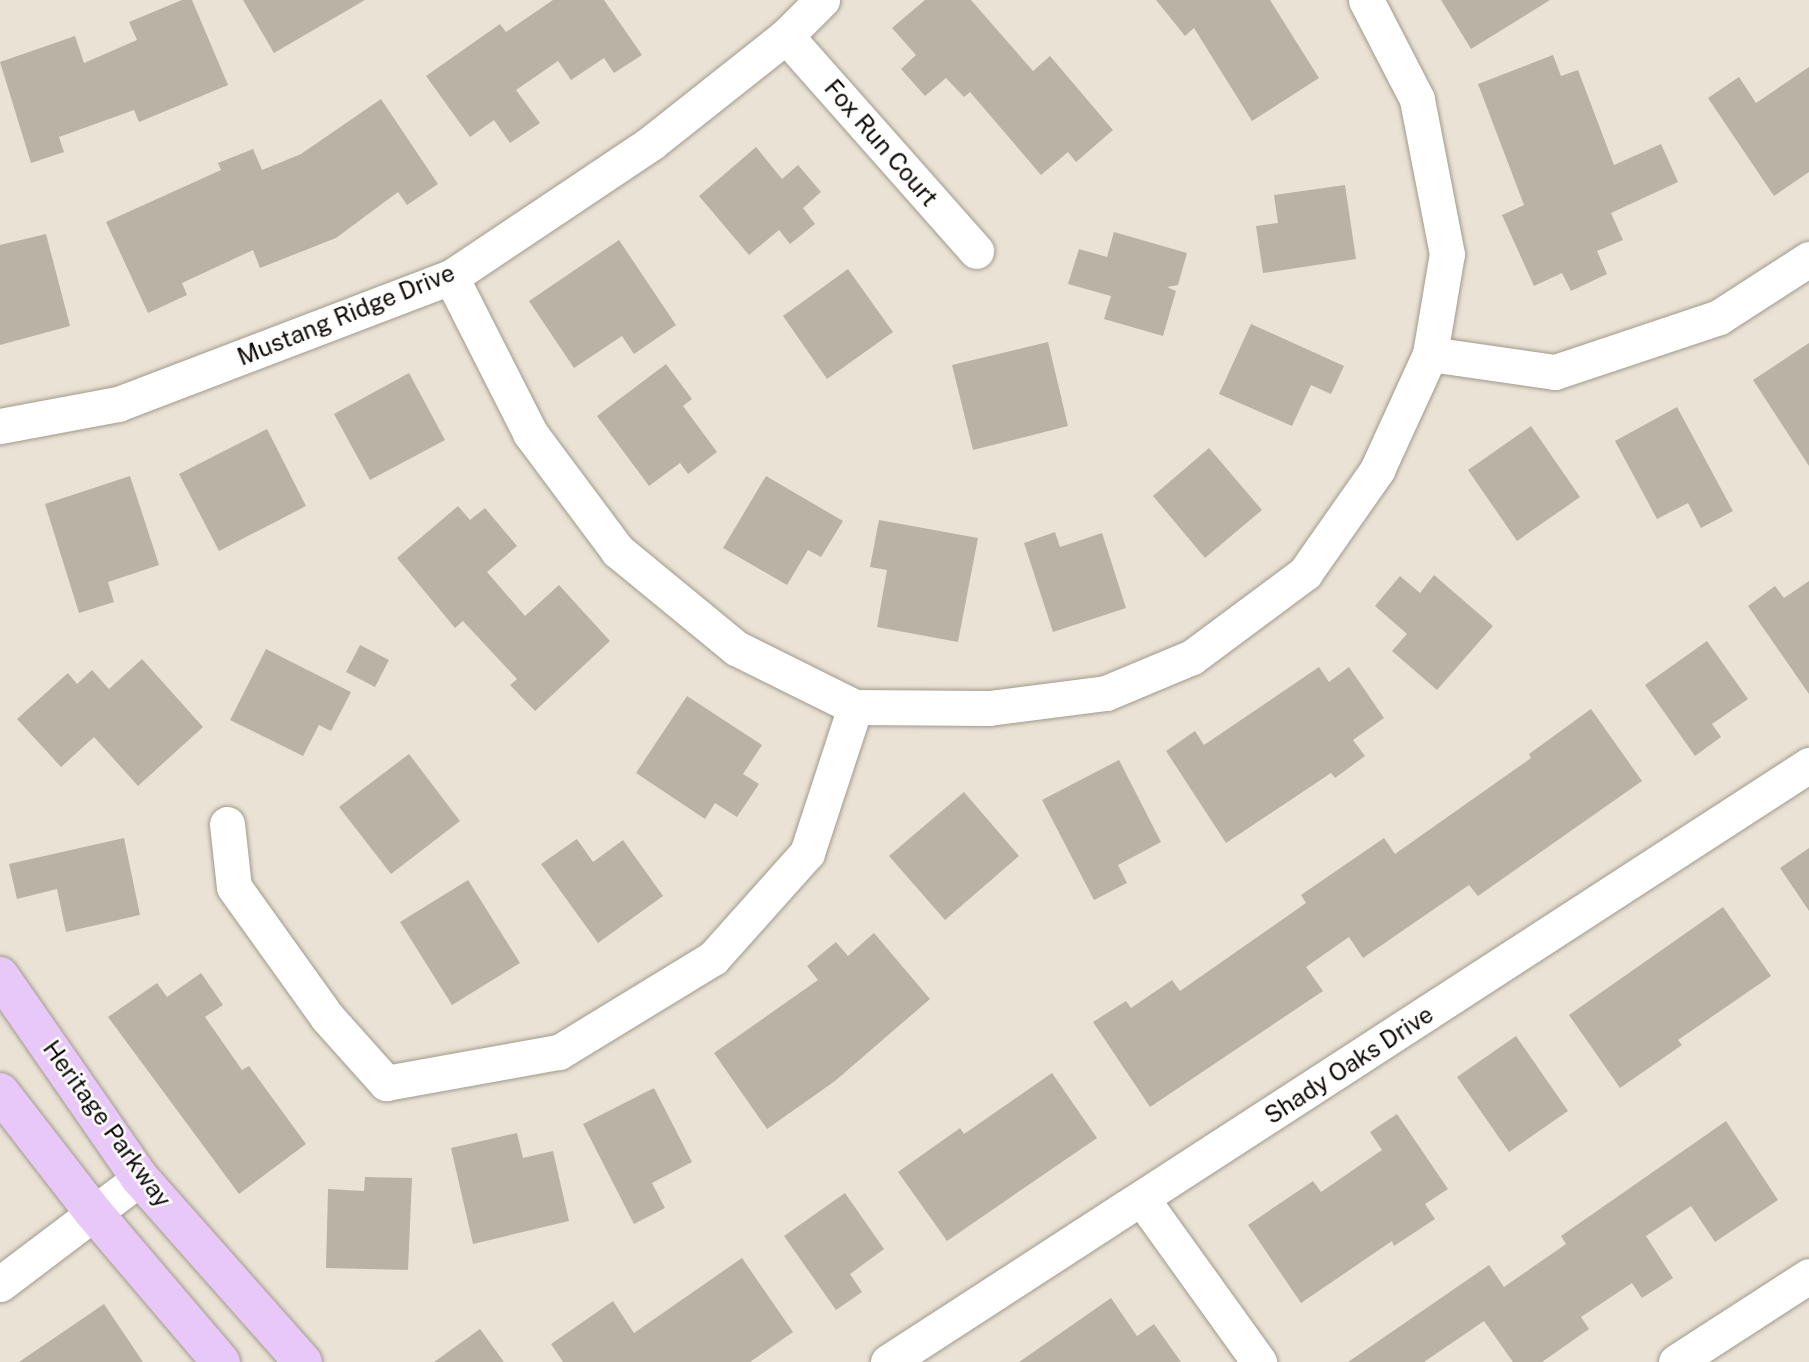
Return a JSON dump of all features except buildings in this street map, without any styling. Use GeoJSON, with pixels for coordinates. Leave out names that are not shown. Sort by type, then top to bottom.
{"type":"FeatureCollection","features":[{"type":"Feature","properties":{"kind":"main road","name":"Heritage Parkway"},"geometry":{"type":"LineString","coordinates":[[0,976],[140,1178],[303,1362]]}},
{"type":"Feature","properties":{"kind":"main road"},"geometry":{"type":"LineString","coordinates":[[0,1092],[94,1213],[221,1362]]}},
{"type":"Feature","properties":{"kind":"street","name":"Mustang Ridge Drive"},"geometry":{"type":"LineString","coordinates":[[0,426],[118,404],[452,277],[651,143],[786,36],[822,0]]}},
{"type":"Feature","properties":{"kind":"street"},"geometry":{"type":"LineString","coordinates":[[452,277],[530,433],[618,551],[736,648],[855,707],[989,708],[1106,694],[1192,657],[1305,573],[1377,470],[1430,354],[1447,254],[1417,99],[1366,0]]}},
{"type":"Feature","properties":{"kind":"street","name":"Fox Run Court"},"geometry":{"type":"LineString","coordinates":[[786,36],[976,251]]}},
{"type":"Feature","properties":{"kind":"street"},"geometry":{"type":"LineString","coordinates":[[1430,354],[1555,373],[1719,317],[1809,259]]}},
{"type":"Feature","properties":{"kind":"street"},"geometry":{"type":"LineString","coordinates":[[226,824],[234,887],[327,1017],[386,1083],[559,1052],[713,958],[807,853],[855,707]]}},
{"type":"Feature","properties":{"kind":"street","name":"Shady Oaks Drive"},"geometry":{"type":"LineString","coordinates":[[888,1362],[1809,765]]}},
{"type":"Feature","properties":{"kind":"street"},"geometry":{"type":"LineString","coordinates":[[0,1284],[140,1178]]}},
{"type":"Feature","properties":{"kind":"street"},"geometry":{"type":"LineString","coordinates":[[1142,1199],[1259,1362]]}},
{"type":"Feature","properties":{"kind":"street"},"geometry":{"type":"LineString","coordinates":[[1690,1358],[1809,1276]]}}]}
